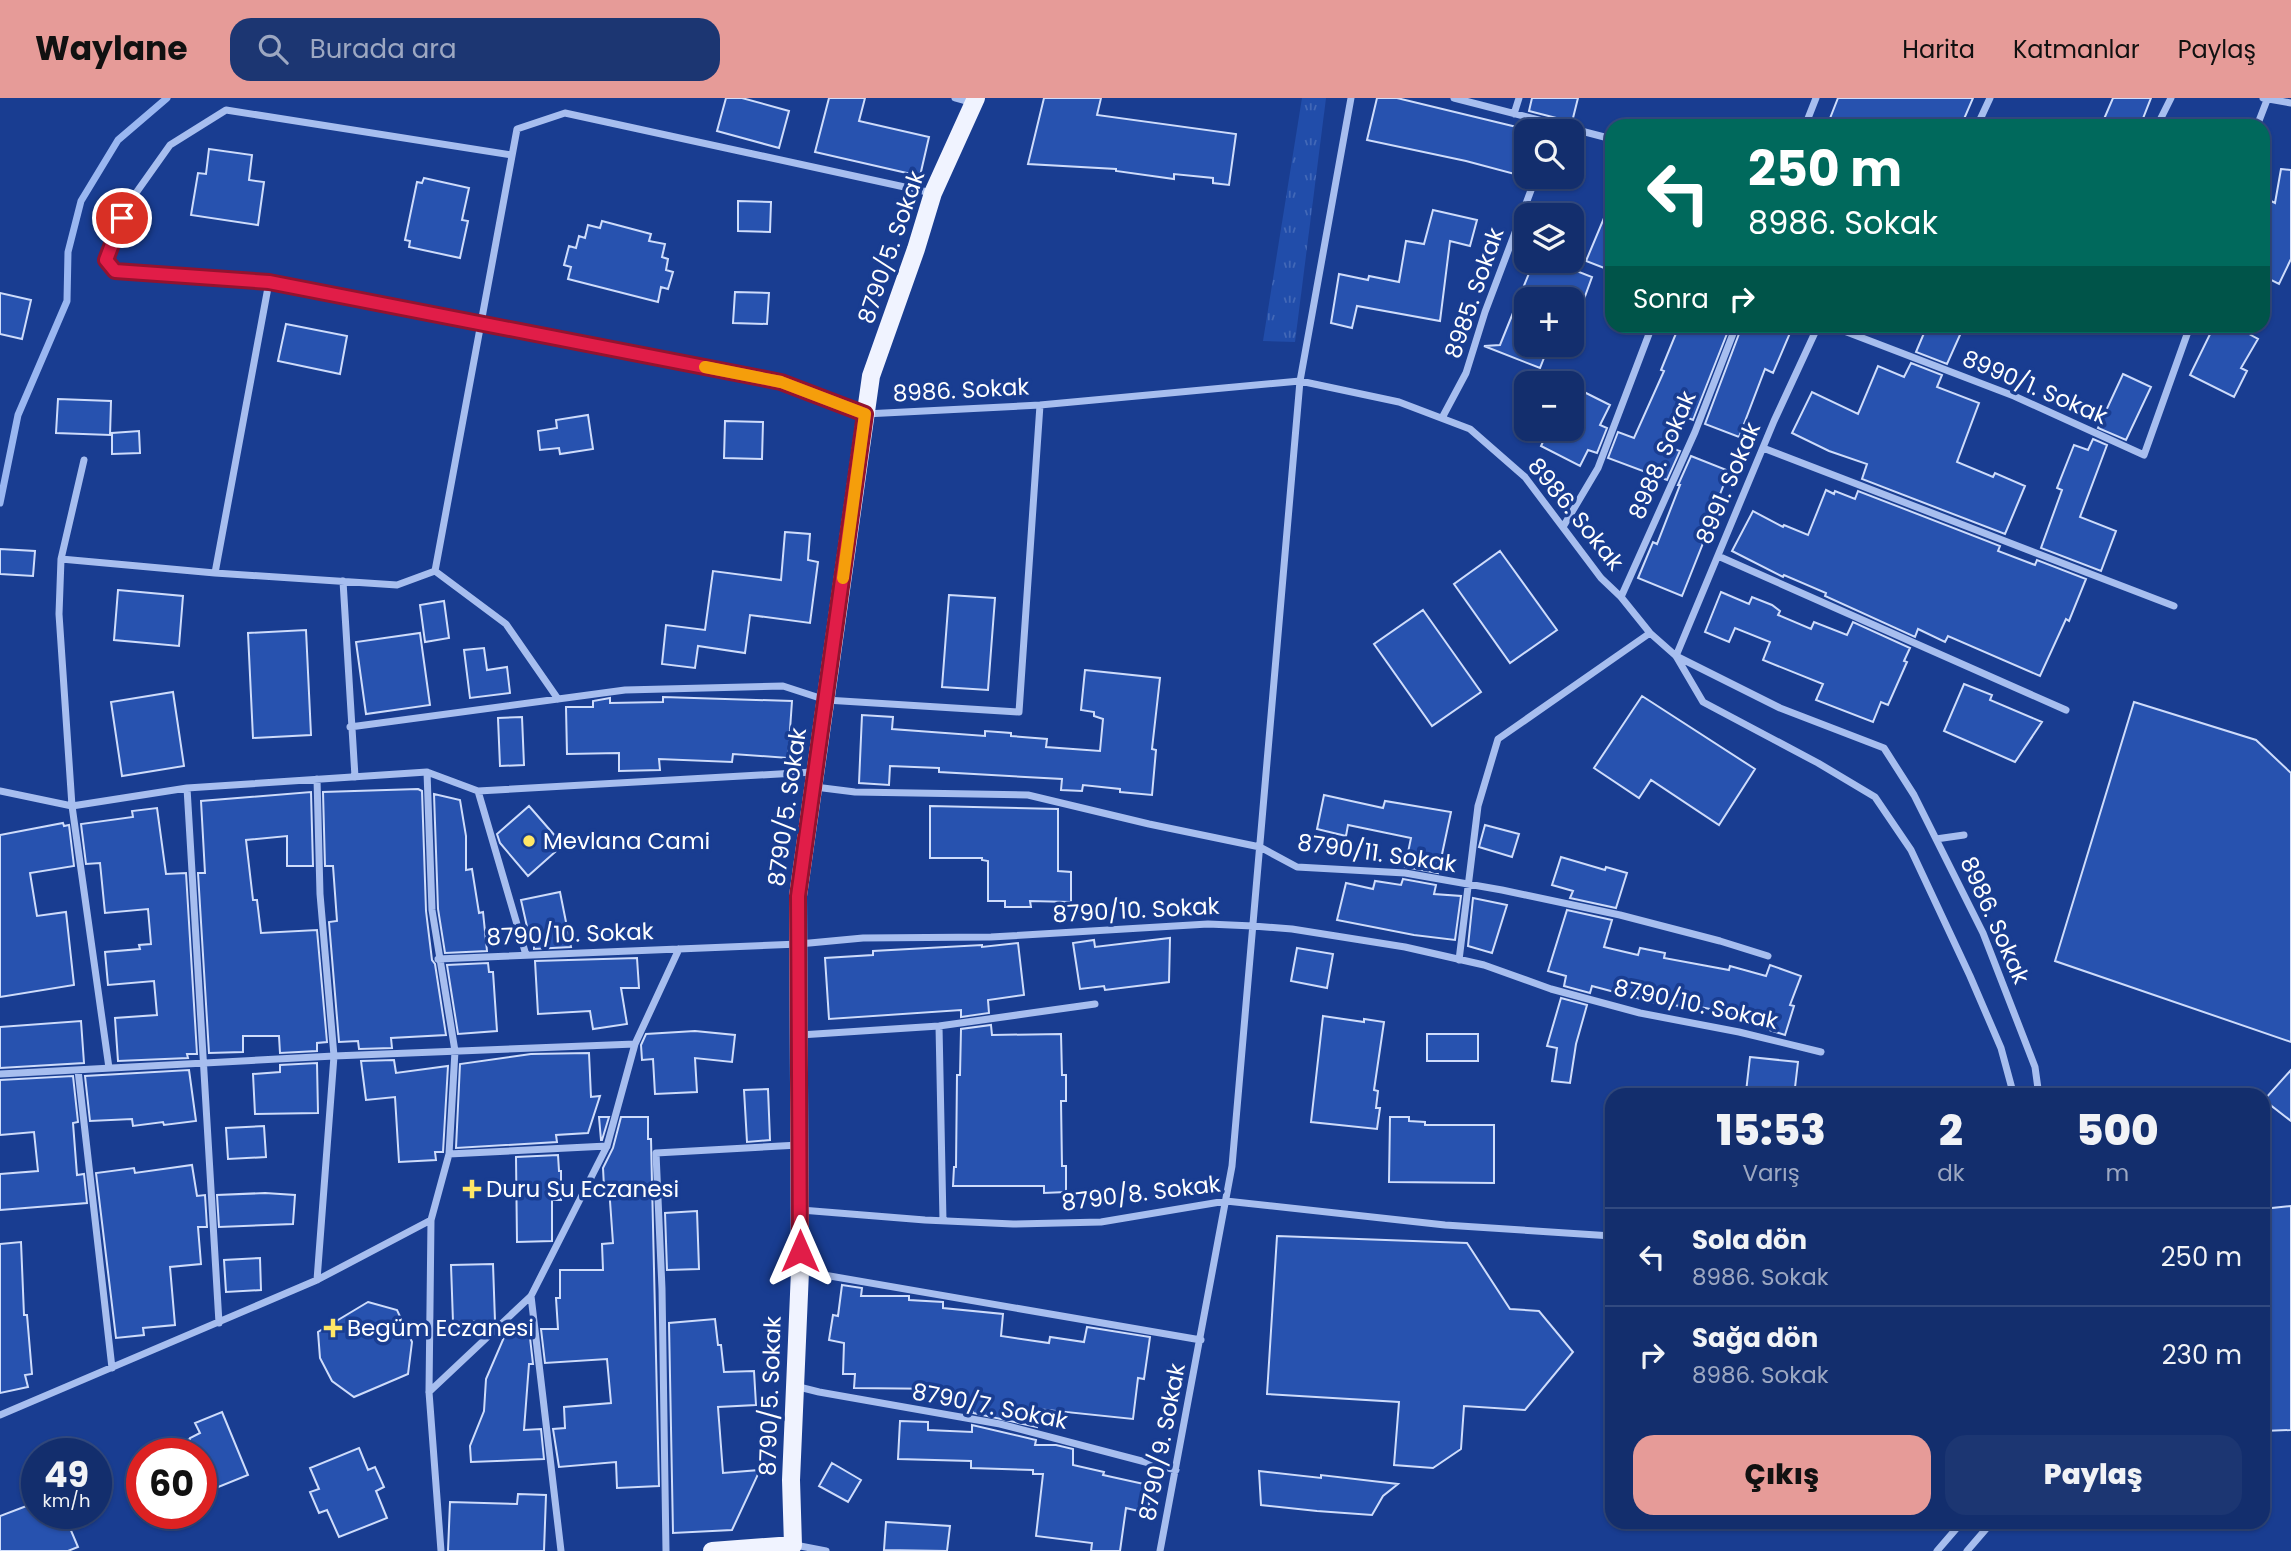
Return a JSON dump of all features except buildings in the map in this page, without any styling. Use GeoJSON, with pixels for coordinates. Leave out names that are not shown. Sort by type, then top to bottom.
{"type":"FeatureCollection","features":[{"type":"Feature","properties":{"kind":"main road","name":"8790/5. Sokak"},"geometry":{"type":"LineString","coordinates":[[792,1549],[791,1480],[800,1271],[798,896],[871,376],[933,193],[974,101]]}},
{"type":"Feature","properties":{"kind":"main road"},"geometry":{"type":"LineString","coordinates":[[712,1551],[792,1549]]}},
{"type":"Feature","properties":{"kind":"street"},"geometry":{"type":"LineString","coordinates":[[955,98],[974,101]]}},
{"type":"Feature","properties":{"kind":"street","name":"8790/9. Sokak"},"geometry":{"type":"LineString","coordinates":[[1160,1551],[1232,1166],[1300,381],[1351,98]]}},
{"type":"Feature","properties":{"kind":"street"},"geometry":{"type":"LineString","coordinates":[[1454,98],[1528,119]]}},
{"type":"Feature","properties":{"kind":"street"},"geometry":{"type":"LineString","coordinates":[[1514,114],[1519,98]]}},
{"type":"Feature","properties":{"kind":"street"},"geometry":{"type":"LineString","coordinates":[[1808,119],[1816,98]]}},
{"type":"Feature","properties":{"kind":"street"},"geometry":{"type":"LineString","coordinates":[[1980,119],[1990,98]]}},
{"type":"Feature","properties":{"kind":"street"},"geometry":{"type":"LineString","coordinates":[[2160,119],[2171,98]]}},
{"type":"Feature","properties":{"kind":"street"},"geometry":{"type":"LineString","coordinates":[[2259,119],[2265,99],[2291,103]]}},
{"type":"Feature","properties":{"kind":"street","name":"8986. Sokak"},"geometry":{"type":"LineString","coordinates":[[512,155],[226,110],[170,145],[131,200],[113,236],[106,260],[115,271],[269,282],[781,382],[865,414],[1040,405],[1300,381],[1399,402],[1470,429],[1525,477],[1601,578],[1621,597],[1650,633],[1676,656],[1780,708],[1884,748],[1914,795],[1983,933],[2035,1067],[2038,1088]]}},
{"type":"Feature","properties":{"kind":"street"},"geometry":{"type":"LineString","coordinates":[[435,571],[517,129],[565,113],[933,193]]}},
{"type":"Feature","properties":{"kind":"street"},"geometry":{"type":"LineString","coordinates":[[1584,134],[1605,138]]}},
{"type":"Feature","properties":{"kind":"street","name":"8985. Sokak"},"geometry":{"type":"LineString","coordinates":[[1442,418],[1466,373],[1485,312],[1531,189]]}},
{"type":"Feature","properties":{"kind":"street"},"geometry":{"type":"LineString","coordinates":[[215,573],[269,282]]}},
{"type":"Feature","properties":{"kind":"street"},"geometry":{"type":"LineString","coordinates":[[1563,527],[1598,468],[1649,333]]}},
{"type":"Feature","properties":{"kind":"street","name":"8988. Sokak"},"geometry":{"type":"LineString","coordinates":[[1621,597],[1695,432],[1732,333]]}},
{"type":"Feature","properties":{"kind":"street","name":"8991. Sokak"},"geometry":{"type":"LineString","coordinates":[[1676,656],[1763,448],[1815,333]]}},
{"type":"Feature","properties":{"kind":"street","name":"8990/1. Sokak"},"geometry":{"type":"LineString","coordinates":[[1849,333],[2014,396],[2144,455],[2188,333]]}},
{"type":"Feature","properties":{"kind":"street"},"geometry":{"type":"LineString","coordinates":[[350,727],[625,690],[783,686],[826,700],[1019,712],[1040,405]]}},
{"type":"Feature","properties":{"kind":"street"},"geometry":{"type":"LineString","coordinates":[[1763,448],[2174,606]]}},
{"type":"Feature","properties":{"kind":"street"},"geometry":{"type":"LineString","coordinates":[[84,460],[61,559],[59,614],[72,806],[109,1068]]}},
{"type":"Feature","properties":{"kind":"street"},"geometry":{"type":"LineString","coordinates":[[1718,556],[2066,709]]}},
{"type":"Feature","properties":{"kind":"street"},"geometry":{"type":"LineString","coordinates":[[61,559],[397,585],[435,571]]}},
{"type":"Feature","properties":{"kind":"street"},"geometry":{"type":"LineString","coordinates":[[435,571],[506,624],[558,699]]}},
{"type":"Feature","properties":{"kind":"street"},"geometry":{"type":"LineString","coordinates":[[343,581],[355,777]]}},
{"type":"Feature","properties":{"kind":"street"},"geometry":{"type":"LineString","coordinates":[[1459,960],[1478,806],[1498,739],[1604,662],[1650,633]]}},
{"type":"Feature","properties":{"kind":"street","name":"8986. Sokak"},"geometry":{"type":"LineString","coordinates":[[1676,656],[1703,702],[1818,763],[1875,797],[1911,850],[2001,1048],[2012,1088]]}},
{"type":"Feature","properties":{"kind":"street"},"geometry":{"type":"LineString","coordinates":[[0,791],[72,806],[187,788],[428,772],[478,791],[526,955]]}},
{"type":"Feature","properties":{"kind":"street"},"geometry":{"type":"LineString","coordinates":[[428,772],[432,910],[455,1051],[449,1154],[431,1220],[429,1392],[441,1551]]}},
{"type":"Feature","properties":{"kind":"street"},"geometry":{"type":"LineString","coordinates":[[317,779],[320,894],[334,1056],[317,1280]]}},
{"type":"Feature","properties":{"kind":"street","name":"8790/11. Sokak"},"geometry":{"type":"LineString","coordinates":[[478,791],[815,780],[855,792],[1028,795],[1260,847],[1297,867],[1405,873],[1467,884],[1620,915],[1768,956]]}},
{"type":"Feature","properties":{"kind":"street"},"geometry":{"type":"LineString","coordinates":[[187,788],[219,1322]]}},
{"type":"Feature","properties":{"kind":"street"},"geometry":{"type":"LineString","coordinates":[[1936,839],[1964,835]]}},
{"type":"Feature","properties":{"kind":"street","name":"8790/10. Sokak"},"geometry":{"type":"LineString","coordinates":[[438,959],[799,944],[863,938],[991,937],[1209,924],[1253,926],[1292,929],[1405,947],[1483,965],[1551,989],[1640,1013],[1739,1032],[1821,1052]]}},
{"type":"Feature","properties":{"kind":"street"},"geometry":{"type":"LineString","coordinates":[[429,1392],[531,1296],[607,1146],[635,1044],[680,949]]}},
{"type":"Feature","properties":{"kind":"street"},"geometry":{"type":"LineString","coordinates":[[800,1035],[939,1026],[1095,1004]]}},
{"type":"Feature","properties":{"kind":"street"},"geometry":{"type":"LineString","coordinates":[[939,1026],[943,1221]]}},
{"type":"Feature","properties":{"kind":"street"},"geometry":{"type":"LineString","coordinates":[[0,1074],[334,1056],[635,1044]]}},
{"type":"Feature","properties":{"kind":"street"},"geometry":{"type":"LineString","coordinates":[[78,1070],[112,1368]]}},
{"type":"Feature","properties":{"kind":"street"},"geometry":{"type":"LineString","coordinates":[[666,1551],[662,1289],[656,1153],[800,1145]]}},
{"type":"Feature","properties":{"kind":"street"},"geometry":{"type":"LineString","coordinates":[[449,1154],[607,1146]]}},
{"type":"Feature","properties":{"kind":"street","name":"8790/8. Sokak"},"geometry":{"type":"LineString","coordinates":[[800,1210],[1013,1224],[1101,1222],[1226,1201],[1445,1225],[1605,1236]]}},
{"type":"Feature","properties":{"kind":"street"},"geometry":{"type":"LineString","coordinates":[[0,1415],[317,1280],[431,1220]]}},
{"type":"Feature","properties":{"kind":"street"},"geometry":{"type":"LineString","coordinates":[[800,1271],[1201,1340]]}},
{"type":"Feature","properties":{"kind":"street"},"geometry":{"type":"LineString","coordinates":[[531,1296],[561,1551]]}},
{"type":"Feature","properties":{"kind":"street","name":"8790/7. Sokak"},"geometry":{"type":"LineString","coordinates":[[795,1386],[832,1395],[1000,1424],[1176,1470]]}},
{"type":"Feature","properties":{"kind":"street"},"geometry":{"type":"LineString","coordinates":[[1937,1551],[1956,1529]]}},
{"type":"Feature","properties":{"kind":"street"},"geometry":{"type":"LineString","coordinates":[[1967,1551],[1986,1529]]}},
{"type":"Feature","properties":{"kind":"street"},"geometry":{"type":"LineString","coordinates":[[792,1549],[826,1551]]}},
{"type":"Feature","properties":{"kind":"green space"},"geometry":{"type":"Polygon","coordinates":[[[1302,98],[1326,98],[1295,342],[1263,341],[1302,98]]]}},
{"type":"Feature","properties":{"kind":"waterway"},"geometry":{"type":"LineString","coordinates":[[0,503],[18,415],[67,301],[68,252],[81,201],[118,140],[167,98]]}},
{"type":"Feature","properties":{"kind":"slow traffic"},"geometry":{"type":"LineString","coordinates":[[705,367],[781,382],[865,414],[843,578]]}},
{"type":"Feature","properties":{"kind":"place","name":"Mevlana Cami"},"geometry":{"type":"Point","coordinates":[529,841]}},
{"type":"Feature","properties":{"kind":"place","name":"Duru Su Eczanesi"},"geometry":{"type":"Point","coordinates":[472,1189]}},
{"type":"Feature","properties":{"kind":"place","name":"Begüm Eczanesi"},"geometry":{"type":"Point","coordinates":[333,1328]}},
{"type":"Feature","properties":{"kind":"route"},"geometry":{"type":"LineString","coordinates":[[122,218],[106,260],[115,271],[269,282],[781,382],[865,414],[798,896],[800,1251]]}}]}
